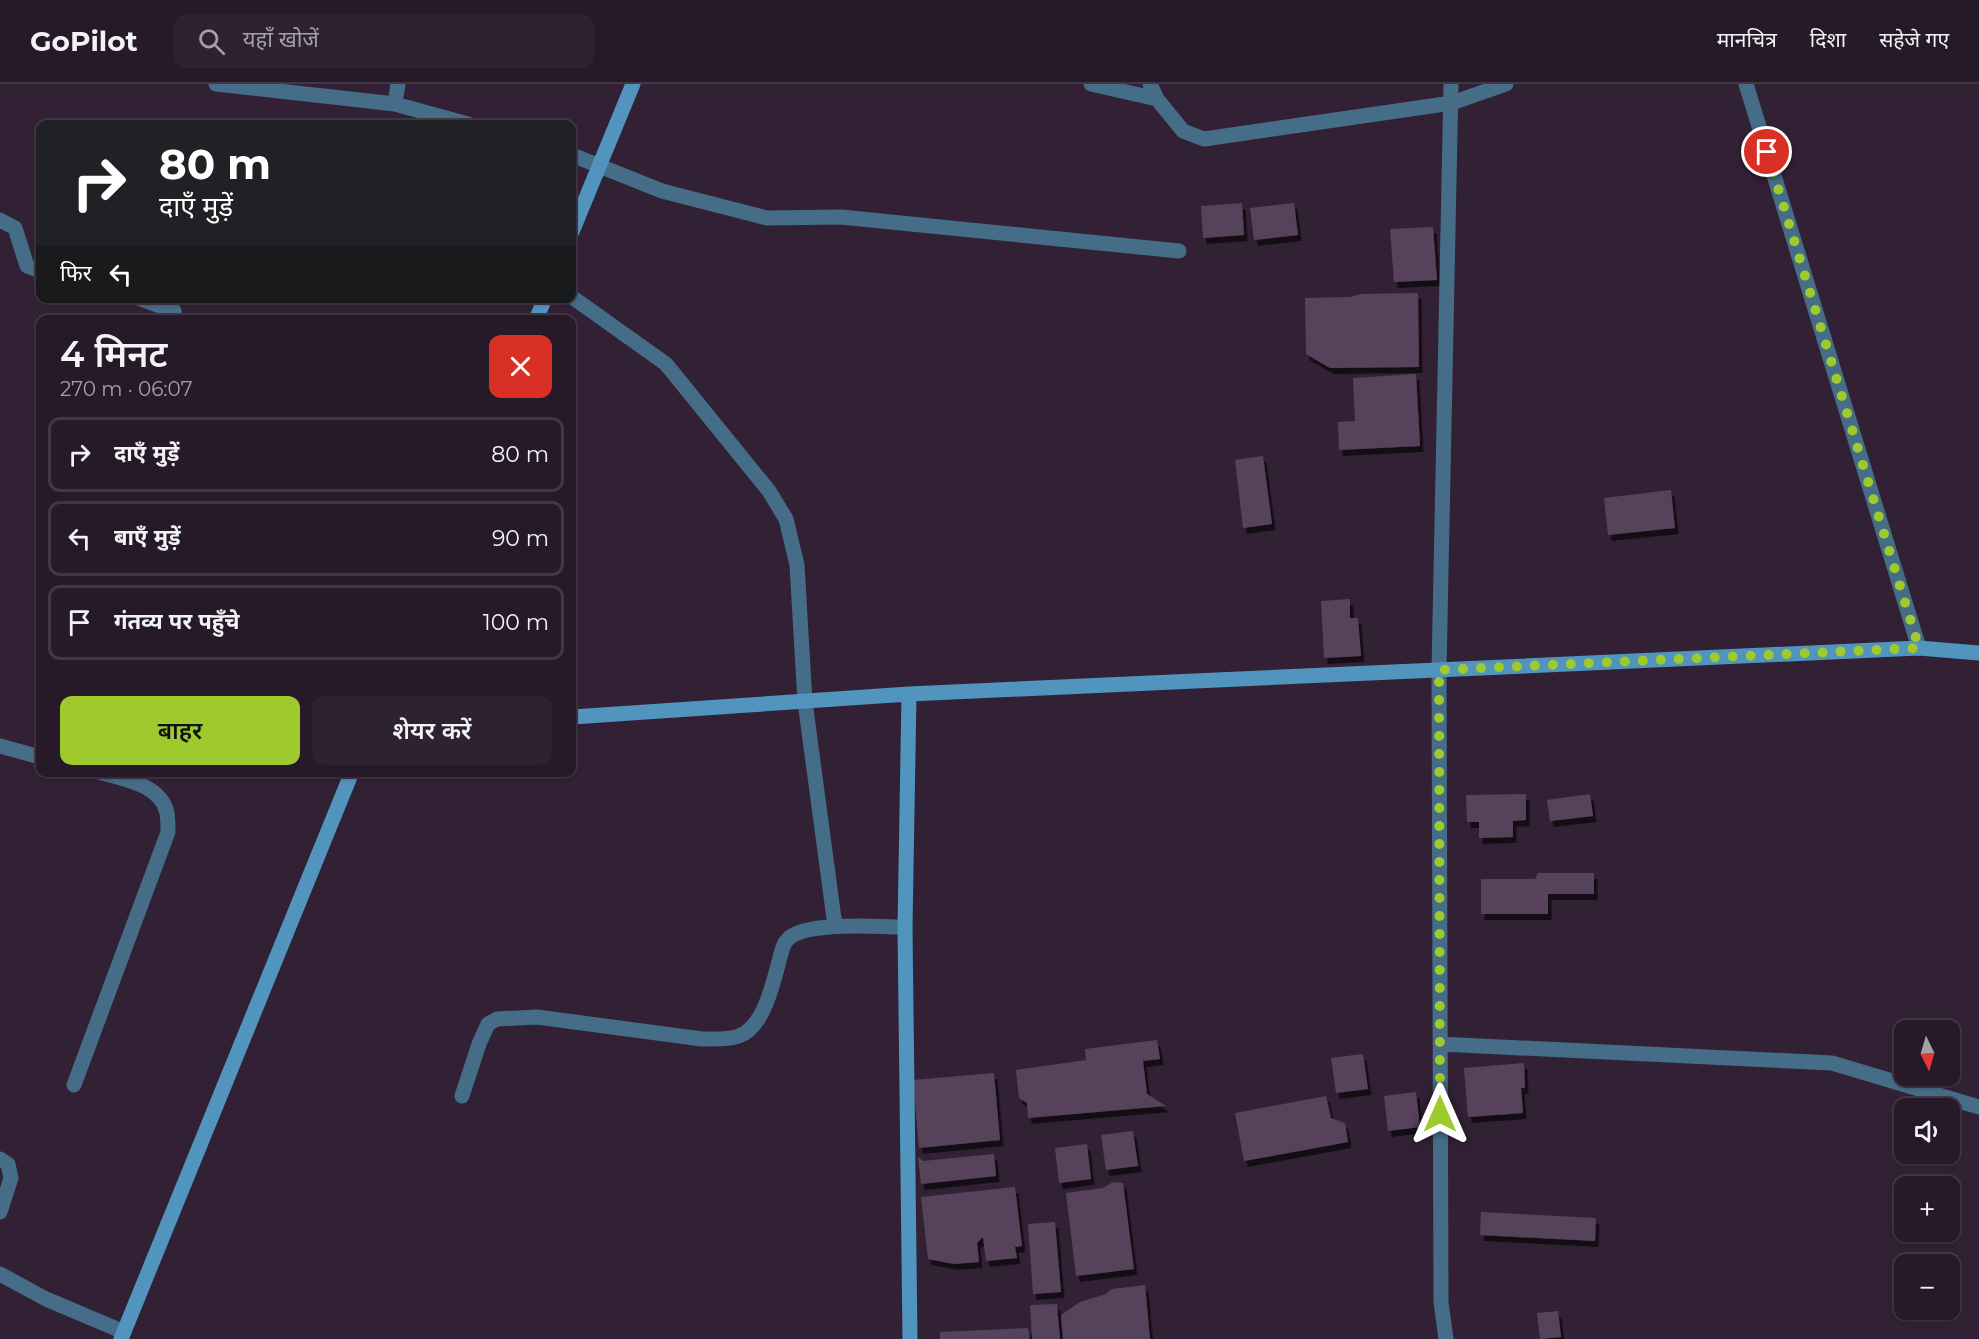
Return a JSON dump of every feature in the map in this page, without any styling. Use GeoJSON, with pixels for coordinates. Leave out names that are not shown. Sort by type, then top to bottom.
{"type":"FeatureCollection","features":[{"type":"Feature","properties":{"kind":"street"},"geometry":{"type":"LineString","coordinates":[[216,84],[395,104],[453,120]]}},
{"type":"Feature","properties":{"kind":"street"},"geometry":{"type":"LineString","coordinates":[[395,104],[398,84]]}},
{"type":"Feature","properties":{"kind":"street"},"geometry":{"type":"LineString","coordinates":[[576,222],[633,84]]}},
{"type":"Feature","properties":{"kind":"street"},"geometry":{"type":"LineString","coordinates":[[1091,84],[1157,99]]}},
{"type":"Feature","properties":{"kind":"street"},"geometry":{"type":"LineString","coordinates":[[1150,84],[1157,99],[1183,131],[1204,139],[1452,103],[1506,84]]}},
{"type":"Feature","properties":{"kind":"street"},"geometry":{"type":"LineString","coordinates":[[1446,1339],[1441,1302],[1439,670],[1451,84]]}},
{"type":"Feature","properties":{"kind":"street"},"geometry":{"type":"LineString","coordinates":[[1746,84],[1919,648]]}},
{"type":"Feature","properties":{"kind":"street"},"geometry":{"type":"LineString","coordinates":[[576,157],[662,191],[766,218],[841,217],[1179,250]]}},
{"type":"Feature","properties":{"kind":"street"},"geometry":{"type":"LineString","coordinates":[[0,220],[15,228],[27,266],[36,269]]}},
{"type":"Feature","properties":{"kind":"street"},"geometry":{"type":"LineString","coordinates":[[576,300],[666,364],[769,490],[786,519],[797,565],[805,702],[835,926]]}},
{"type":"Feature","properties":{"kind":"street"},"geometry":{"type":"LineString","coordinates":[[152,303],[174,311],[174,315]]}},
{"type":"Feature","properties":{"kind":"street"},"geometry":{"type":"LineString","coordinates":[[576,717],[909,694],[1919,648],[1979,653]]}},
{"type":"Feature","properties":{"kind":"street"},"geometry":{"type":"LineString","coordinates":[[909,694],[905,927],[910,1339]]}},
{"type":"Feature","properties":{"kind":"street"},"geometry":{"type":"LineString","coordinates":[[0,746],[36,756]]}},
{"type":"Feature","properties":{"kind":"street"},"geometry":{"type":"LineString","coordinates":[[74,1085],[168,832],[166,810],[154,793],[136,782],[118,777]]}},
{"type":"Feature","properties":{"kind":"street"},"geometry":{"type":"LineString","coordinates":[[0,1274],[123,1336],[349,777]]}},
{"type":"Feature","properties":{"kind":"street"},"geometry":{"type":"LineString","coordinates":[[462,1096],[488,1024],[497,1019],[537,1017],[702,1039],[741,1035],[754,1026],[762,1013],[783,946],[788,938],[797,933],[835,926],[905,927]]}},
{"type":"Feature","properties":{"kind":"street"},"geometry":{"type":"LineString","coordinates":[[1440,1044],[1832,1063],[1979,1107]]}},
{"type":"Feature","properties":{"kind":"street"},"geometry":{"type":"LineString","coordinates":[[0,1159],[8,1164],[11,1178],[0,1212]]}},
{"type":"Feature","properties":{"kind":"building"},"geometry":{"type":"Polygon","coordinates":[[[1242,203],[1244,235],[1203,238],[1201,206],[1242,203]]]}},
{"type":"Feature","properties":{"kind":"building"},"geometry":{"type":"Polygon","coordinates":[[[1294,203],[1298,235],[1254,240],[1250,208],[1294,203]]]}},
{"type":"Feature","properties":{"kind":"building"},"geometry":{"type":"Polygon","coordinates":[[[1433,227],[1437,280],[1394,282],[1390,229],[1433,227]]]}},
{"type":"Feature","properties":{"kind":"building"},"geometry":{"type":"Polygon","coordinates":[[[1418,293],[1419,367],[1330,368],[1306,354],[1305,298],[1418,293]]]}},
{"type":"Feature","properties":{"kind":"building"},"geometry":{"type":"Polygon","coordinates":[[[1416,374],[1420,446],[1339,450],[1338,422],[1355,421],[1353,378],[1416,374]]]}},
{"type":"Feature","properties":{"kind":"building"},"geometry":{"type":"Polygon","coordinates":[[[1263,456],[1272,524],[1243,528],[1235,460],[1263,456]]]}},
{"type":"Feature","properties":{"kind":"building"},"geometry":{"type":"Polygon","coordinates":[[[1671,490],[1675,528],[1608,535],[1604,498],[1671,490]]]}},
{"type":"Feature","properties":{"kind":"building"},"geometry":{"type":"Polygon","coordinates":[[[1350,599],[1350,618],[1358,618],[1361,656],[1324,658],[1321,601],[1350,599]]]}},
{"type":"Feature","properties":{"kind":"building"},"geometry":{"type":"Polygon","coordinates":[[[1526,794],[1526,820],[1513,821],[1513,837],[1479,838],[1479,822],[1467,822],[1466,795],[1526,794]]]}},
{"type":"Feature","properties":{"kind":"building"},"geometry":{"type":"Polygon","coordinates":[[[1590,794],[1593,816],[1550,821],[1547,800],[1590,794]]]}},
{"type":"Feature","properties":{"kind":"building"},"geometry":{"type":"Polygon","coordinates":[[[1538,873],[1594,873],[1594,894],[1548,894],[1548,914],[1481,914],[1481,879],[1535,879],[1538,873]]]}},
{"type":"Feature","properties":{"kind":"building"},"geometry":{"type":"Polygon","coordinates":[[[1157,1040],[1160,1059],[1143,1061],[1147,1094],[1166,1106],[1028,1118],[1027,1103],[1019,1098],[1016,1070],[1086,1060],[1085,1049],[1157,1040]]]}},
{"type":"Feature","properties":{"kind":"building"},"geometry":{"type":"Polygon","coordinates":[[[1363,1054],[1368,1089],[1336,1093],[1331,1058],[1363,1054]]]}},
{"type":"Feature","properties":{"kind":"building"},"geometry":{"type":"Polygon","coordinates":[[[1524,1063],[1525,1088],[1521,1088],[1523,1113],[1468,1117],[1464,1068],[1524,1063]]]}},
{"type":"Feature","properties":{"kind":"building"},"geometry":{"type":"Polygon","coordinates":[[[994,1073],[1000,1140],[919,1148],[913,1080],[994,1073]]]}},
{"type":"Feature","properties":{"kind":"building"},"geometry":{"type":"Polygon","coordinates":[[[1416,1092],[1420,1127],[1388,1131],[1384,1096],[1416,1092]]]}},
{"type":"Feature","properties":{"kind":"building"},"geometry":{"type":"Polygon","coordinates":[[[1326,1096],[1331,1118],[1345,1123],[1348,1142],[1244,1161],[1235,1113],[1326,1096]]]}},
{"type":"Feature","properties":{"kind":"building"},"geometry":{"type":"Polygon","coordinates":[[[1133,1131],[1138,1166],[1106,1170],[1101,1135],[1133,1131]]]}},
{"type":"Feature","properties":{"kind":"building"},"geometry":{"type":"Polygon","coordinates":[[[1087,1144],[1091,1179],[1059,1183],[1055,1148],[1087,1144]]]}},
{"type":"Feature","properties":{"kind":"building"},"geometry":{"type":"Polygon","coordinates":[[[994,1154],[996,1176],[921,1184],[918,1157],[923,1161],[994,1154]]]}},
{"type":"Feature","properties":{"kind":"building"},"geometry":{"type":"Polygon","coordinates":[[[1113,1182],[1123,1183],[1134,1269],[1076,1276],[1066,1193],[1103,1188],[1113,1182]]]}},
{"type":"Feature","properties":{"kind":"building"},"geometry":{"type":"Polygon","coordinates":[[[1015,1187],[1022,1246],[1015,1247],[1017,1258],[986,1261],[983,1237],[977,1243],[979,1262],[954,1264],[928,1259],[921,1197],[1015,1187]]]}},
{"type":"Feature","properties":{"kind":"building"},"geometry":{"type":"Polygon","coordinates":[[[1481,1212],[1596,1218],[1595,1241],[1480,1235],[1481,1212]]]}},
{"type":"Feature","properties":{"kind":"building"},"geometry":{"type":"Polygon","coordinates":[[[1055,1222],[1061,1292],[1033,1294],[1028,1224],[1055,1222]]]}},
{"type":"Feature","properties":{"kind":"building"},"geometry":{"type":"Polygon","coordinates":[[[1145,1285],[1150,1339],[1063,1339],[1061,1315],[1080,1302],[1106,1294],[1112,1289],[1145,1285]]]}},
{"type":"Feature","properties":{"kind":"building"},"geometry":{"type":"Polygon","coordinates":[[[1057,1304],[1060,1339],[1032,1339],[1030,1305],[1057,1304]]]}},
{"type":"Feature","properties":{"kind":"building"},"geometry":{"type":"Polygon","coordinates":[[[1558,1311],[1561,1337],[1540,1339],[1537,1313],[1558,1311]]]}},
{"type":"Feature","properties":{"kind":"building"},"geometry":{"type":"Polygon","coordinates":[[[1028,1328],[1030,1339],[940,1339],[940,1332],[1028,1328]]]}},
{"type":"Feature","properties":{"kind":"route"},"geometry":{"type":"LineString","coordinates":[[1440,1114],[1439,670],[1919,648],[1767,152]]}}]}
